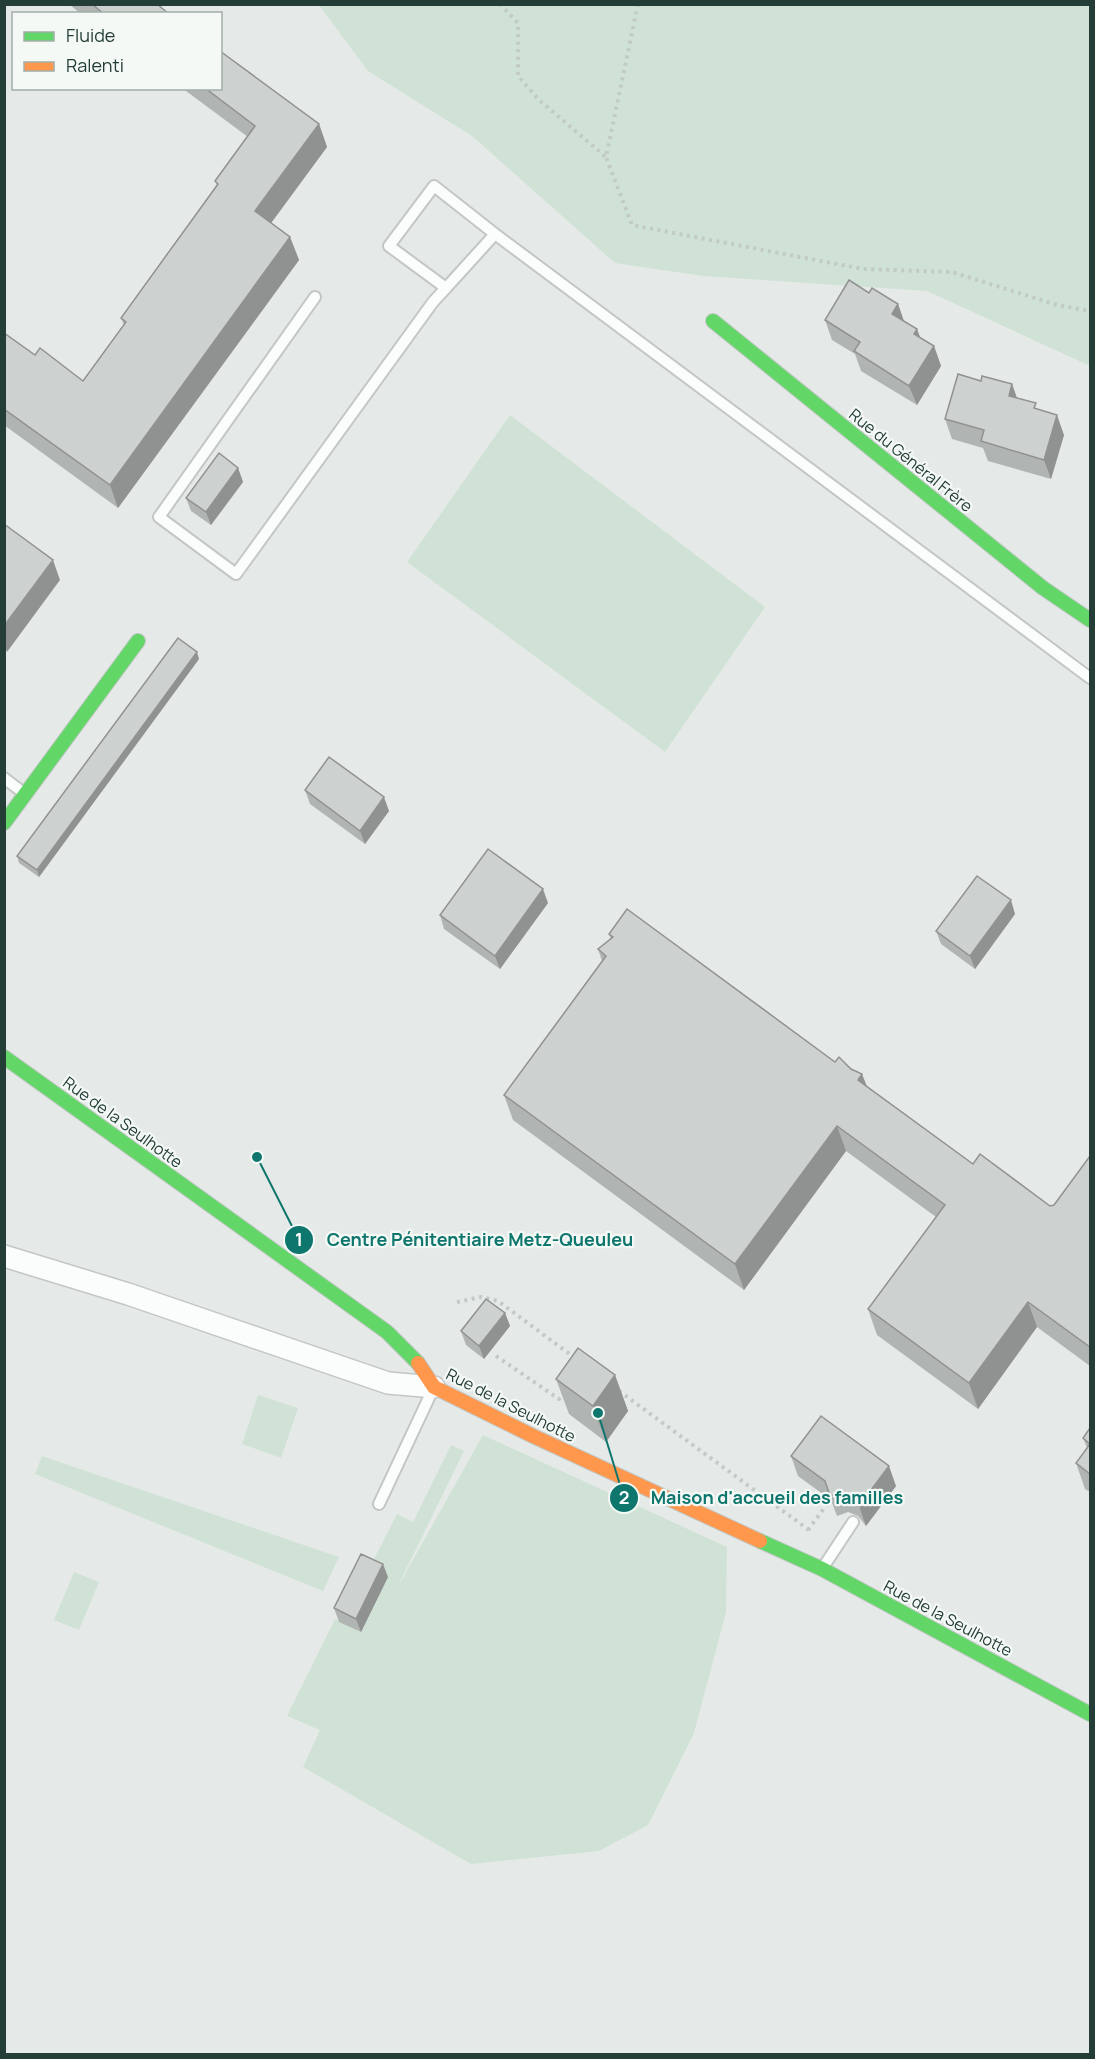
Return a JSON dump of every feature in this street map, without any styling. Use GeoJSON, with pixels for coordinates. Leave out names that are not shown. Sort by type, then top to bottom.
{"type":"FeatureCollection","features":[{"type":"Feature","properties":{"kind":"street","name":"Rue du Général Frère"},"geometry":{"type":"LineString","coordinates":[[713,321],[1034,580],[1090,620]]}},
{"type":"Feature","properties":{"kind":"street"},"geometry":{"type":"LineString","coordinates":[[4,823],[138,640]]}},
{"type":"Feature","properties":{"kind":"street","name":"Rue de la Seulhotte"},"geometry":{"type":"LineString","coordinates":[[4,1057],[387,1332],[420,1365],[434,1387],[533,1436],[822,1569],[1090,1714]]}},
{"type":"Feature","properties":{"kind":"street"},"geometry":{"type":"LineString","coordinates":[[4,1256],[128,1294],[388,1383],[434,1387]]}},
{"type":"Feature","properties":{"kind":"lane"},"geometry":{"type":"LineString","coordinates":[[446,288],[389,246],[434,186],[495,234],[1090,678]]}},
{"type":"Feature","properties":{"kind":"lane"},"geometry":{"type":"LineString","coordinates":[[315,297],[159,517],[236,574],[446,288],[495,234]]}},
{"type":"Feature","properties":{"kind":"lane"},"geometry":{"type":"LineString","coordinates":[[4,778],[25,795]]}},
{"type":"Feature","properties":{"kind":"lane"},"geometry":{"type":"LineString","coordinates":[[379,1504],[434,1387]]}},
{"type":"Feature","properties":{"kind":"lane"},"geometry":{"type":"LineString","coordinates":[[822,1569],[854,1522]]}},
{"type":"Feature","properties":{"kind":"path"},"geometry":{"type":"LineString","coordinates":[[500,4],[518,23],[518,76],[539,100],[606,157],[632,225],[863,269],[952,272],[1057,305],[1090,311]]}},
{"type":"Feature","properties":{"kind":"path"},"geometry":{"type":"LineString","coordinates":[[606,157],[638,4]]}},
{"type":"Feature","properties":{"kind":"path"},"geometry":{"type":"LineString","coordinates":[[457,1302],[481,1298],[498,1301],[583,1364]]}},
{"type":"Feature","properties":{"kind":"path"},"geometry":{"type":"LineString","coordinates":[[496,1356],[559,1399],[565,1390]]}},
{"type":"Feature","properties":{"kind":"path"},"geometry":{"type":"LineString","coordinates":[[617,1389],[834,1551]]}},
{"type":"Feature","properties":{"kind":"path"},"geometry":{"type":"LineString","coordinates":[[808,1530],[828,1503]]}},
{"type":"Feature","properties":{"kind":"green space"},"geometry":{"type":"Polygon","coordinates":[[[319,5],[1090,5],[1090,366],[927,291],[703,276],[615,263],[472,136],[368,71],[319,5]]]}},
{"type":"Feature","properties":{"kind":"green space"},"geometry":{"type":"Polygon","coordinates":[[[510,415],[765,607],[665,752],[407,562],[510,415]]]}},
{"type":"Feature","properties":{"kind":"green space"},"geometry":{"type":"Polygon","coordinates":[[[258,1395],[298,1408],[281,1458],[242,1444],[258,1395]]]}},
{"type":"Feature","properties":{"kind":"green space"},"geometry":{"type":"Polygon","coordinates":[[[483,1435],[727,1547],[726,1612],[694,1733],[648,1825],[599,1851],[471,1864],[303,1767],[320,1730],[287,1716],[335,1619],[360,1632],[369,1569],[397,1514],[413,1522],[451,1445],[464,1451],[396,1590],[483,1435]]]}},
{"type":"Feature","properties":{"kind":"green space"},"geometry":{"type":"Polygon","coordinates":[[[42,1456],[339,1557],[323,1591],[35,1474],[42,1456]]]}},
{"type":"Feature","properties":{"kind":"green space"},"geometry":{"type":"Polygon","coordinates":[[[74,1572],[99,1582],[79,1630],[54,1620],[74,1572]]]}},
{"type":"Feature","properties":{"kind":"building"},"geometry":{"type":"Polygon","coordinates":[[[92,4],[157,4],[167,12],[102,12],[92,4]]]}},
{"type":"Feature","properties":{"kind":"building"},"geometry":{"type":"Polygon","coordinates":[[[222,52],[319,124],[255,211],[290,237],[110,485],[4,409],[4,333],[35,355],[40,348],[83,381],[126,322],[121,318],[218,184],[215,181],[255,126],[208,90],[222,90],[222,52]]]}},
{"type":"Feature","properties":{"kind":"building"},"geometry":{"type":"Polygon","coordinates":[[[849,280],[869,293],[872,288],[898,304],[892,314],[917,329],[914,334],[934,346],[909,386],[854,351],[860,342],[825,320],[849,280]]]}},
{"type":"Feature","properties":{"kind":"building"},"geometry":{"type":"Polygon","coordinates":[[[958,374],[981,381],[982,376],[1012,384],[1009,396],[1036,403],[1034,408],[1057,415],[1044,460],[981,441],[984,430],[945,419],[958,374]]]}},
{"type":"Feature","properties":{"kind":"building"},"geometry":{"type":"Polygon","coordinates":[[[219,453],[238,468],[206,512],[186,498],[219,453]]]}},
{"type":"Feature","properties":{"kind":"building"},"geometry":{"type":"Polygon","coordinates":[[[4,524],[53,560],[4,626],[4,524]]]}},
{"type":"Feature","properties":{"kind":"building"},"geometry":{"type":"Polygon","coordinates":[[[178,638],[197,652],[37,870],[17,856],[178,638]]]}},
{"type":"Feature","properties":{"kind":"building"},"geometry":{"type":"Polygon","coordinates":[[[329,757],[384,797],[360,831],[305,790],[329,757]]]}},
{"type":"Feature","properties":{"kind":"building"},"geometry":{"type":"Polygon","coordinates":[[[488,849],[543,889],[495,956],[440,915],[488,849]]]}},
{"type":"Feature","properties":{"kind":"building"},"geometry":{"type":"Polygon","coordinates":[[[977,876],[1011,900],[970,956],[936,931],[977,876]]]}},
{"type":"Feature","properties":{"kind":"building"},"geometry":{"type":"Polygon","coordinates":[[[627,909],[835,1062],[839,1057],[851,1069],[862,1074],[858,1080],[973,1164],[980,1154],[1050,1206],[1054,1205],[1090,1156],[1090,1347],[1028,1302],[969,1383],[868,1309],[945,1205],[837,1126],[735,1264],[504,1095],[606,956],[598,949],[613,937],[609,934],[627,909]]]}},
{"type":"Feature","properties":{"kind":"building"},"geometry":{"type":"Polygon","coordinates":[[[486,1299],[505,1313],[479,1346],[461,1331],[486,1299]]]}},
{"type":"Feature","properties":{"kind":"building"},"geometry":{"type":"Polygon","coordinates":[[[578,1348],[615,1375],[593,1406],[556,1379],[578,1348]]]}},
{"type":"Feature","properties":{"kind":"building"},"geometry":{"type":"Polygon","coordinates":[[[821,1416],[889,1466],[859,1506],[850,1496],[840,1493],[830,1496],[825,1481],[791,1456],[821,1416]]]}},
{"type":"Feature","properties":{"kind":"building"},"geometry":{"type":"Polygon","coordinates":[[[1090,1428],[1090,1444],[1083,1438],[1090,1428]]]}},
{"type":"Feature","properties":{"kind":"building"},"geometry":{"type":"Polygon","coordinates":[[[1090,1444],[1090,1474],[1076,1463],[1090,1444]]]}},
{"type":"Feature","properties":{"kind":"building"},"geometry":{"type":"Polygon","coordinates":[[[361,1554],[383,1564],[356,1619],[334,1608],[361,1554]]]}},
{"type":"Feature","properties":{"kind":"traffic: fast"},"geometry":{"type":"LineString","coordinates":[[713,321],[1043,588],[1090,620]]}},
{"type":"Feature","properties":{"kind":"traffic: fast"},"geometry":{"type":"LineString","coordinates":[[4,823],[138,641]]}},
{"type":"Feature","properties":{"kind":"traffic: fast"},"geometry":{"type":"LineString","coordinates":[[4,1057],[387,1332],[418,1363]]}},
{"type":"Feature","properties":{"kind":"traffic: fast"},"geometry":{"type":"LineString","coordinates":[[760,1541],[822,1569],[1090,1714]]}},
{"type":"Feature","properties":{"kind":"traffic: slow"},"geometry":{"type":"LineString","coordinates":[[418,1363],[434,1387],[533,1436],[760,1541]]}},
{"type":"Feature","properties":{"kind":"place","name":"Centre Pénitentiaire Metz-Queuleu"},"geometry":{"type":"Point","coordinates":[257,1157]}},
{"type":"Feature","properties":{"kind":"place","name":"Maison d'accueil des familles"},"geometry":{"type":"Point","coordinates":[598,1413]}}]}
